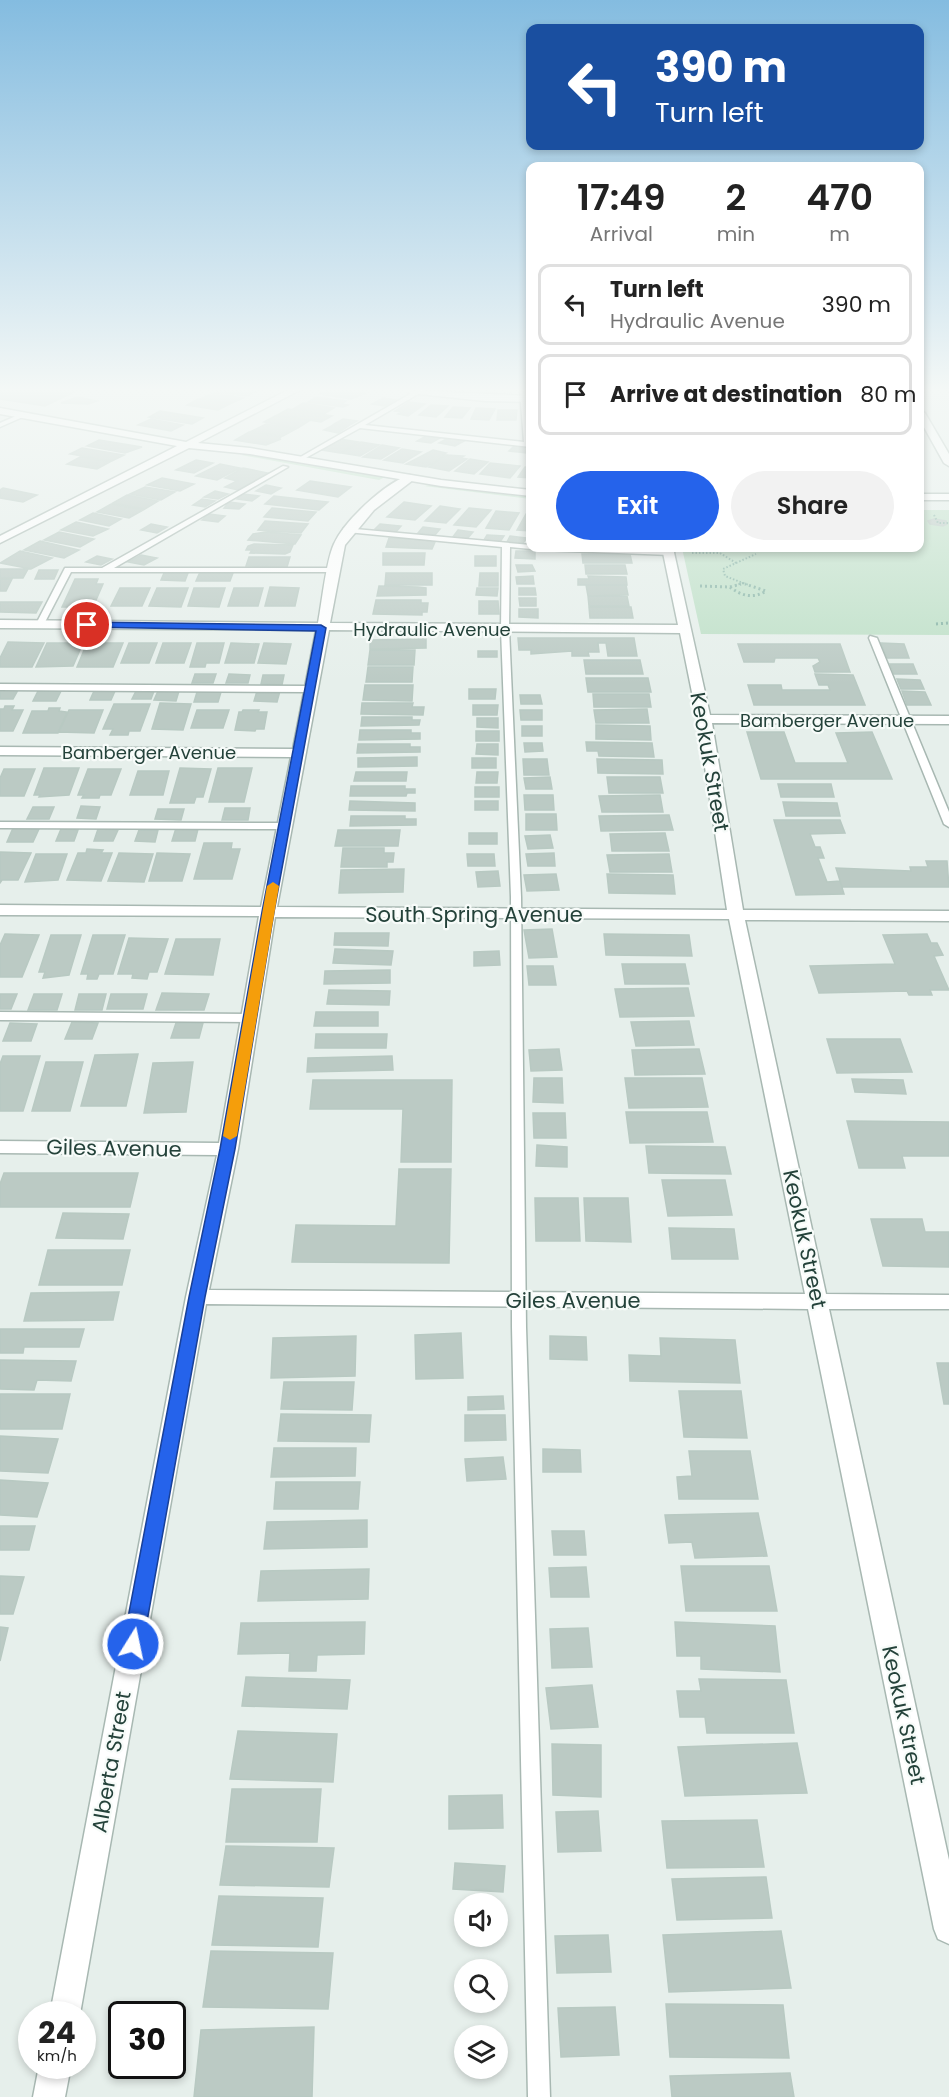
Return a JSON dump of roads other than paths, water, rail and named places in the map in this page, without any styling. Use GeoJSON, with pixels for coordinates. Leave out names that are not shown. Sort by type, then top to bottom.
{"type":"FeatureCollection","features":[{"type":"Feature","properties":{"kind":"street"},"geometry":{"type":"LineString","coordinates":[[0,540],[103,488]]}},
{"type":"Feature","properties":{"kind":"street","name":"Alberta Street"},"geometry":{"type":"LineString","coordinates":[[67,2001],[197,1297],[228,1149],[268,912],[321,628],[339,545],[347,530],[395,488]]}},
{"type":"Feature","properties":{"kind":"street"},"geometry":{"type":"LineString","coordinates":[[404,488],[526,501]]}},
{"type":"Feature","properties":{"kind":"street"},"geometry":{"type":"LineString","coordinates":[[490,488],[526,492]]}},
{"type":"Feature","properties":{"kind":"street"},"geometry":{"type":"LineString","coordinates":[[924,497],[949,497]]}},
{"type":"Feature","properties":{"kind":"street"},"geometry":{"type":"LineString","coordinates":[[924,506],[949,506]]}},
{"type":"Feature","properties":{"kind":"street","name":"Keokuk Street"},"geometry":{"type":"LineString","coordinates":[[669,552],[704,719],[736,915],[949,1929]]}},
{"type":"Feature","properties":{"kind":"street","name":"Hydraulic Avenue"},"geometry":{"type":"LineString","coordinates":[[0,624],[684,629]]}},
{"type":"Feature","properties":{"kind":"street","name":"Bamberger Avenue"},"geometry":{"type":"LineString","coordinates":[[704,719],[949,720]]}},
{"type":"Feature","properties":{"kind":"street","name":"Bamberger Avenue"},"geometry":{"type":"LineString","coordinates":[[0,751],[298,753]]}},
{"type":"Feature","properties":{"kind":"street","name":"South Spring Avenue"},"geometry":{"type":"LineString","coordinates":[[0,910],[949,916]]}},
{"type":"Feature","properties":{"kind":"street","name":"Giles Avenue"},"geometry":{"type":"LineString","coordinates":[[0,1147],[228,1149]]}},
{"type":"Feature","properties":{"kind":"street","name":"Giles Avenue"},"geometry":{"type":"LineString","coordinates":[[197,1297],[949,1302]]}},
{"type":"Feature","properties":{"kind":"street"},"geometry":{"type":"LineString","coordinates":[[49,2097],[52,2079]]}},
{"type":"Feature","properties":{"kind":"lane"},"geometry":{"type":"LineString","coordinates":[[104,570],[248,488]]}},
{"type":"Feature","properties":{"kind":"lane"},"geometry":{"type":"LineString","coordinates":[[347,530],[526,547]]}},
{"type":"Feature","properties":{"kind":"lane"},"geometry":{"type":"LineString","coordinates":[[506,545],[505,629],[516,915],[519,1299],[539,2097]]}},
{"type":"Feature","properties":{"kind":"lane"},"geometry":{"type":"LineString","coordinates":[[40,624],[68,570],[334,570]]}},
{"type":"Feature","properties":{"kind":"lane"},"geometry":{"type":"LineString","coordinates":[[873,638],[949,824]]}},
{"type":"Feature","properties":{"kind":"lane"},"geometry":{"type":"LineString","coordinates":[[0,687],[310,689]]}},
{"type":"Feature","properties":{"kind":"lane"},"geometry":{"type":"LineString","coordinates":[[0,825],[285,826]]}},
{"type":"Feature","properties":{"kind":"lane"},"geometry":{"type":"LineString","coordinates":[[0,1016],[250,1018]]}}]}
